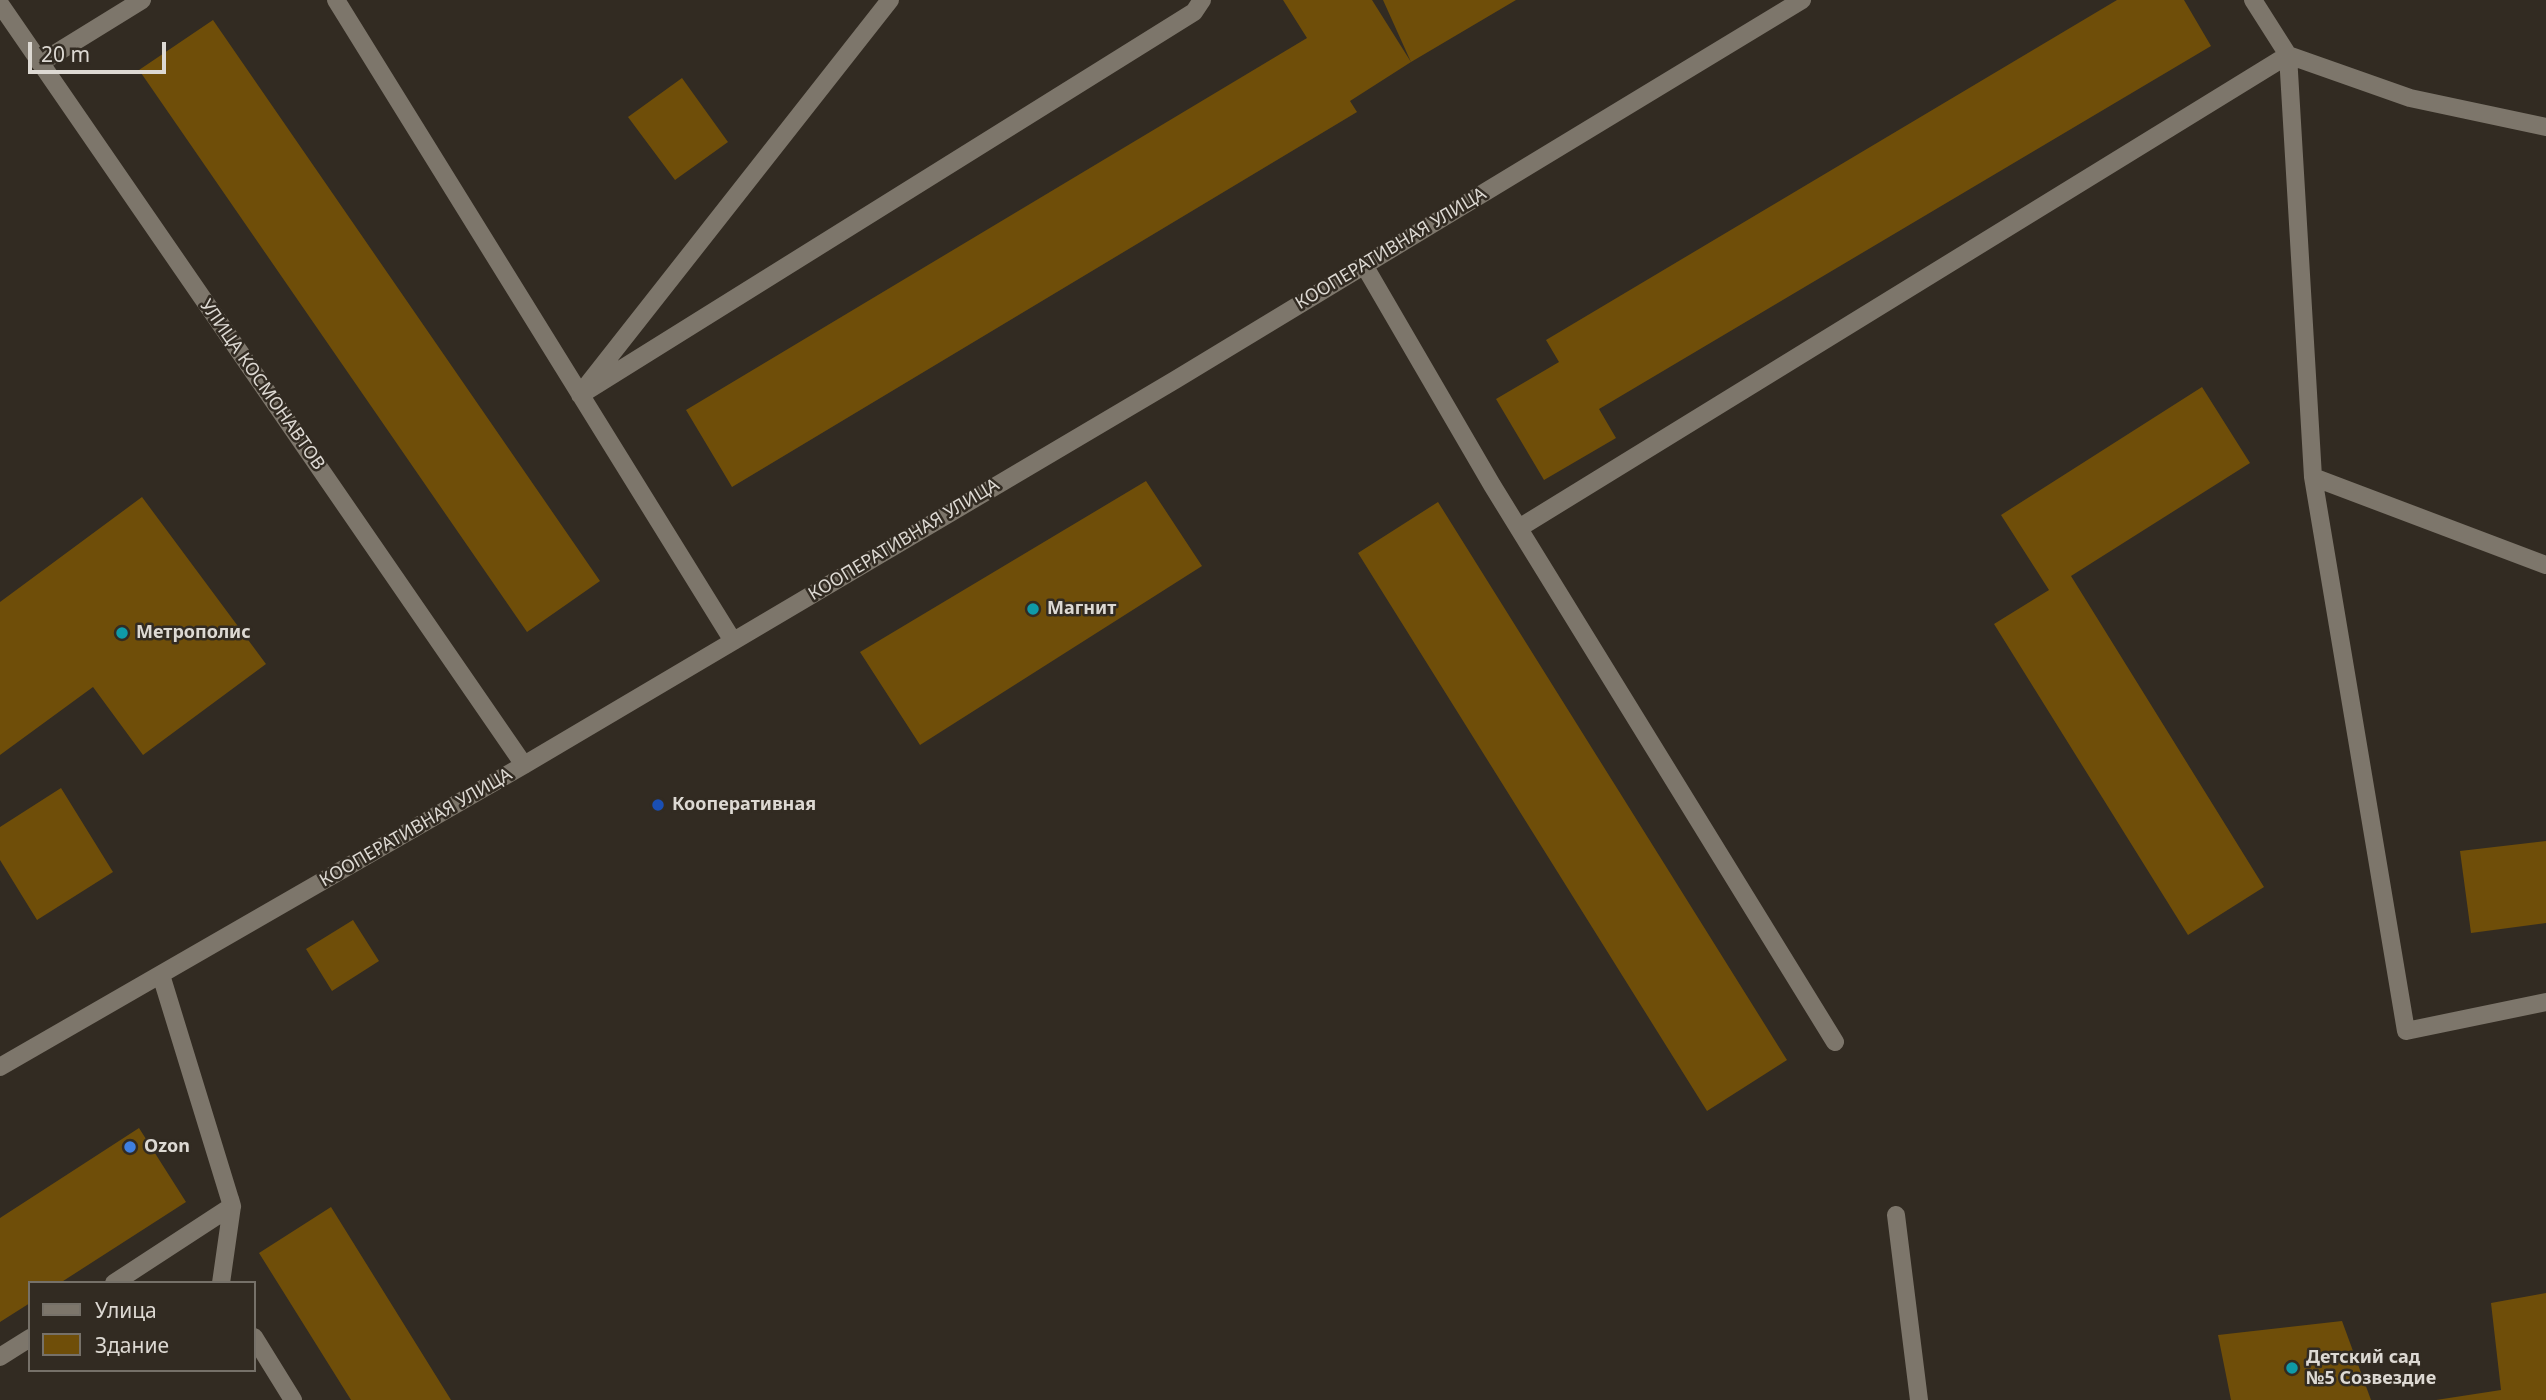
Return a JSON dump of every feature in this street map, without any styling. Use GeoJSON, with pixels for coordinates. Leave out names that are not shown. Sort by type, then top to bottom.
{"type":"FeatureCollection","features":[{"type":"Feature","properties":{"kind":"street"},"geometry":{"type":"LineString","coordinates":[[40,63],[142,0]]}},
{"type":"Feature","properties":{"kind":"street"},"geometry":{"type":"LineString","coordinates":[[336,0],[733,641]]}},
{"type":"Feature","properties":{"kind":"street"},"geometry":{"type":"LineString","coordinates":[[580,395],[890,0]]}},
{"type":"Feature","properties":{"kind":"street"},"geometry":{"type":"LineString","coordinates":[[580,395],[1194,12],[1202,0]]}},
{"type":"Feature","properties":{"kind":"street","name":"КООПЕРАТИВНАЯ УЛИЦА"},"geometry":{"type":"LineString","coordinates":[[0,1068],[524,765],[1364,265],[1802,0]]}},
{"type":"Feature","properties":{"kind":"street"},"geometry":{"type":"LineString","coordinates":[[2253,0],[2288,55],[2313,477],[2406,1031],[2546,1002]]}},
{"type":"Feature","properties":{"kind":"street","name":"УЛИЦА КОСМОНАВТОВ"},"geometry":{"type":"LineString","coordinates":[[0,4],[524,765]]}},
{"type":"Feature","properties":{"kind":"street"},"geometry":{"type":"LineString","coordinates":[[1519,528],[2288,55]]}},
{"type":"Feature","properties":{"kind":"street"},"geometry":{"type":"LineString","coordinates":[[2288,55],[2410,98],[2546,127]]}},
{"type":"Feature","properties":{"kind":"street"},"geometry":{"type":"LineString","coordinates":[[1364,265],[1519,528],[1835,1042]]}},
{"type":"Feature","properties":{"kind":"street"},"geometry":{"type":"LineString","coordinates":[[2313,477],[2546,565]]}},
{"type":"Feature","properties":{"kind":"street"},"geometry":{"type":"LineString","coordinates":[[161,975],[232,1206],[221,1281]]}},
{"type":"Feature","properties":{"kind":"street"},"geometry":{"type":"LineString","coordinates":[[117,1281],[232,1206]]}},
{"type":"Feature","properties":{"kind":"street"},"geometry":{"type":"LineString","coordinates":[[1896,1215],[1919,1400]]}},
{"type":"Feature","properties":{"kind":"street"},"geometry":{"type":"LineString","coordinates":[[0,1357],[28,1339]]}},
{"type":"Feature","properties":{"kind":"street"},"geometry":{"type":"LineString","coordinates":[[256,1340],[293,1400]]}},
{"type":"Feature","properties":{"kind":"building"},"geometry":{"type":"Polygon","coordinates":[[[1283,0],[1372,0],[1411,62],[1350,101],[1357,112],[732,487],[686,410],[1307,38],[1283,0]]]}},
{"type":"Feature","properties":{"kind":"building"},"geometry":{"type":"Polygon","coordinates":[[[1383,0],[1516,0],[1411,62],[1383,0]]]}},
{"type":"Feature","properties":{"kind":"building"},"geometry":{"type":"Polygon","coordinates":[[[2117,0],[2184,0],[2211,46],[1599,409],[1616,438],[1544,480],[1496,399],[1559,362],[1546,340],[2117,0]]]}},
{"type":"Feature","properties":{"kind":"building"},"geometry":{"type":"Polygon","coordinates":[[[213,20],[600,581],[527,632],[139,70],[213,20]]]}},
{"type":"Feature","properties":{"kind":"building"},"geometry":{"type":"Polygon","coordinates":[[[682,78],[728,142],[675,180],[628,117],[682,78]]]}},
{"type":"Feature","properties":{"kind":"building"},"geometry":{"type":"Polygon","coordinates":[[[2202,387],[2250,463],[2071,576],[2264,887],[2188,935],[1994,624],[2049,590],[2001,515],[2202,387]]]}},
{"type":"Feature","properties":{"kind":"building","name":"Магнит"},"geometry":{"type":"Polygon","coordinates":[[[1146,481],[1202,566],[920,745],[860,652],[1146,481]]]}},
{"type":"Feature","properties":{"kind":"building","name":"Метрополис"},"geometry":{"type":"Polygon","coordinates":[[[142,497],[266,664],[143,755],[93,687],[0,755],[0,602],[142,497]]]}},
{"type":"Feature","properties":{"kind":"building"},"geometry":{"type":"Polygon","coordinates":[[[1438,502],[1787,1060],[1707,1111],[1358,553],[1438,502]]]}},
{"type":"Feature","properties":{"kind":"building"},"geometry":{"type":"Polygon","coordinates":[[[61,788],[113,872],[37,920],[0,860],[0,827],[61,788]]]}},
{"type":"Feature","properties":{"kind":"building"},"geometry":{"type":"Polygon","coordinates":[[[2546,841],[2546,923],[2471,933],[2460,851],[2546,841]]]}},
{"type":"Feature","properties":{"kind":"building"},"geometry":{"type":"Polygon","coordinates":[[[353,920],[379,961],[332,991],[306,949],[353,920]]]}},
{"type":"Feature","properties":{"kind":"building"},"geometry":{"type":"Polygon","coordinates":[[[139,1128],[186,1202],[63,1281],[28,1281],[28,1304],[0,1322],[0,1218],[139,1128]]]}},
{"type":"Feature","properties":{"kind":"building"},"geometry":{"type":"Polygon","coordinates":[[[331,1207],[451,1400],[351,1400],[259,1253],[331,1207]]]}},
{"type":"Feature","properties":{"kind":"building","name":"Детский сад №5 Созвездие"},"geometry":{"type":"Polygon","coordinates":[[[2546,1293],[2546,1400],[2436,1400],[2501,1390],[2491,1303],[2546,1293]]]}},
{"type":"Feature","properties":{"kind":"building","name":"Детский сад №5 Созвездие"},"geometry":{"type":"Polygon","coordinates":[[[2342,1321],[2371,1400],[2231,1400],[2218,1335],[2342,1321]]]}},
{"type":"Feature","properties":{"kind":"place","name":"Магнит"},"geometry":{"type":"Point","coordinates":[1033,609]}},
{"type":"Feature","properties":{"kind":"place","name":"Метрополис"},"geometry":{"type":"Point","coordinates":[122,633]}},
{"type":"Feature","properties":{"kind":"place","name":"Кооперативная"},"geometry":{"type":"Point","coordinates":[658,805]}},
{"type":"Feature","properties":{"kind":"place","name":"Ozon"},"geometry":{"type":"Point","coordinates":[130,1147]}},
{"type":"Feature","properties":{"kind":"place","name":"Детский сад №5 Созвездие"},"geometry":{"type":"Point","coordinates":[2292,1368]}}]}
